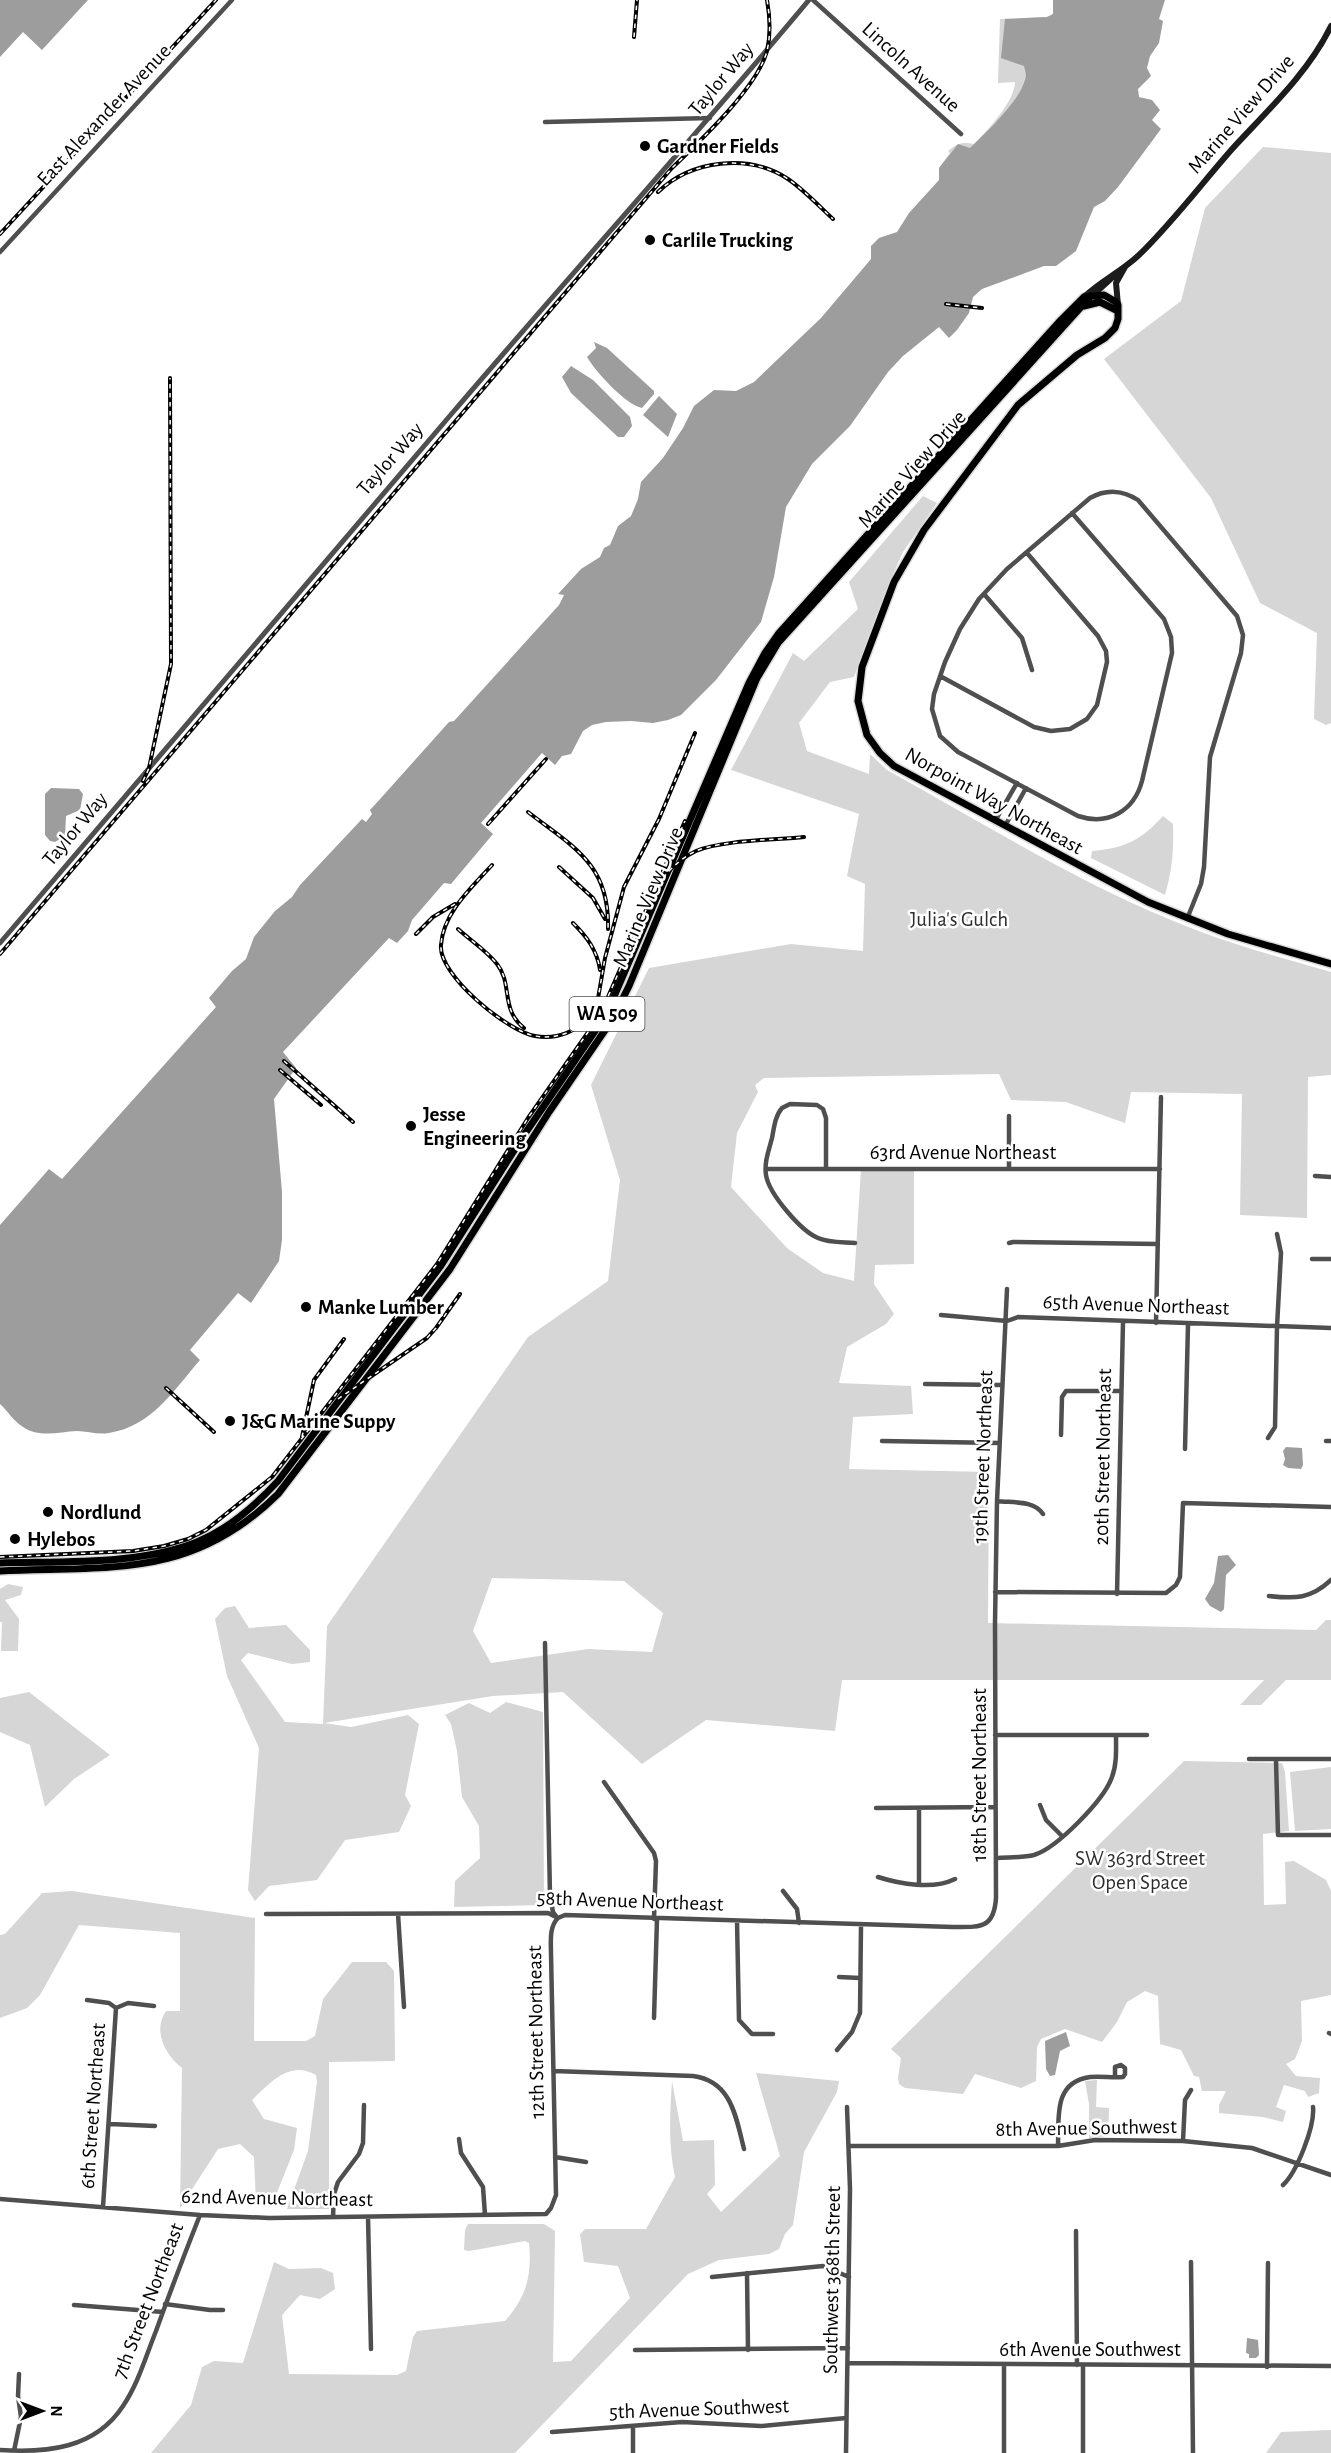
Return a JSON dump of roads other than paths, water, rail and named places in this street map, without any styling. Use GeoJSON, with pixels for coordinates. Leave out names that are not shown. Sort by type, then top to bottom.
{"type":"FeatureCollection","features":[{"type":"Feature","properties":{"kind":"main road","name":"Marine View Drive"},"geometry":{"type":"LineString","coordinates":[[0,1571],[119,1567],[161,1561],[202,1548],[221,1538],[247,1522],[278,1494],[450,1269],[543,1121],[612,1020],[634,975],[757,678],[778,643],[1081,307],[1107,284],[1182,207],[1298,76],[1317,51],[1331,26]]}},
{"type":"Feature","properties":{"kind":"main road","name":"Marine View Drive"},"geometry":{"type":"LineString","coordinates":[[0,1563],[142,1556],[182,1547],[198,1542],[229,1525],[264,1496],[278,1481],[440,1267],[522,1138],[606,1015],[765,653],[811,598],[1084,297],[1102,280],[1122,268]]}},
{"type":"Feature","properties":{"kind":"main road"},"geometry":{"type":"LineString","coordinates":[[1116,308],[1115,289],[1122,268]]}},
{"type":"Feature","properties":{"kind":"main road"},"geometry":{"type":"LineString","coordinates":[[1107,284],[1107,296],[1116,308]]}},
{"type":"Feature","properties":{"kind":"main road"},"geometry":{"type":"LineString","coordinates":[[1084,297],[1107,296]]}},
{"type":"Feature","properties":{"kind":"main road"},"geometry":{"type":"LineString","coordinates":[[1081,307],[1095,301],[1116,308]]}},
{"type":"Feature","properties":{"kind":"main road","name":"Norpoint Way Northeast"},"geometry":{"type":"LineString","coordinates":[[1116,308],[1117,323],[1112,333],[1077,355],[1018,405],[924,530],[894,582],[860,678],[858,702],[861,719],[867,735],[880,753],[894,766],[1108,882],[1187,920],[1331,964]]}},
{"type":"Feature","properties":{"kind":"street","name":"East Alexander Avenue"},"geometry":{"type":"LineString","coordinates":[[0,252],[232,0]]}},
{"type":"Feature","properties":{"kind":"street","name":"Taylor Way"},"geometry":{"type":"LineString","coordinates":[[0,943],[454,410],[811,0]]}},
{"type":"Feature","properties":{"kind":"street","name":"Lincoln Avenue"},"geometry":{"type":"LineString","coordinates":[[811,0],[961,134]]}},
{"type":"Feature","properties":{"kind":"street"},"geometry":{"type":"LineString","coordinates":[[544,122],[710,118]]}},
{"type":"Feature","properties":{"kind":"street"},"geometry":{"type":"LineString","coordinates":[[1072,513],[1164,619],[1172,637],[1172,653],[1140,790],[1131,805],[1121,813],[1109,818],[1089,819],[1078,816],[958,752],[940,736],[932,709],[940,676],[960,629],[984,594],[1007,569],[1027,553],[1072,513],[1090,498],[1102,493],[1120,492],[1142,504],[1234,612],[1242,628],[1241,652],[1210,757],[1204,867],[1201,884],[1187,920]]}},
{"type":"Feature","properties":{"kind":"street"},"geometry":{"type":"LineString","coordinates":[[940,676],[1044,730],[1070,729],[1083,723],[1093,712],[1103,687],[1106,651],[1098,636],[1027,553]]}},
{"type":"Feature","properties":{"kind":"street"},"geometry":{"type":"LineString","coordinates":[[984,594],[1022,638],[1032,670]]}},
{"type":"Feature","properties":{"kind":"street"},"geometry":{"type":"LineString","coordinates":[[995,821],[1017,783]]}},
{"type":"Feature","properties":{"kind":"street"},"geometry":{"type":"LineString","coordinates":[[1005,826],[1026,788]]}},
{"type":"Feature","properties":{"kind":"street"},"geometry":{"type":"LineString","coordinates":[[1156,1323],[1161,1097]]}},
{"type":"Feature","properties":{"kind":"street"},"geometry":{"type":"LineString","coordinates":[[826,1169],[826,1118],[823,1109],[817,1105],[790,1104],[780,1109],[766,1168],[767,1179],[773,1193],[805,1230],[823,1240],[855,1243]]}},
{"type":"Feature","properties":{"kind":"street"},"geometry":{"type":"LineString","coordinates":[[1009,1116],[1009,1169]]}},
{"type":"Feature","properties":{"kind":"street","name":"63rd Avenue Northeast"},"geometry":{"type":"LineString","coordinates":[[766,1168],[1160,1169]]}},
{"type":"Feature","properties":{"kind":"street"},"geometry":{"type":"LineString","coordinates":[[1315,1176],[1331,1177]]}},
{"type":"Feature","properties":{"kind":"street"},"geometry":{"type":"LineString","coordinates":[[1268,1438],[1275,1427],[1281,1253],[1277,1234]]}},
{"type":"Feature","properties":{"kind":"street"},"geometry":{"type":"LineString","coordinates":[[1009,1243],[1158,1244]]}},
{"type":"Feature","properties":{"kind":"street"},"geometry":{"type":"LineString","coordinates":[[1312,1259],[1331,1259]]}},
{"type":"Feature","properties":{"kind":"street","name":"19th Street Northeast"},"geometry":{"type":"LineString","coordinates":[[995,1628],[1001,1386],[1004,1328],[1007,1321],[1007,1288]]}},
{"type":"Feature","properties":{"kind":"street","name":"65th Avenue Northeast"},"geometry":{"type":"LineString","coordinates":[[941,1315],[1007,1321],[1018,1317],[1331,1328]]}},
{"type":"Feature","properties":{"kind":"street","name":"20th Street Northeast"},"geometry":{"type":"LineString","coordinates":[[1117,1594],[1123,1322]]}},
{"type":"Feature","properties":{"kind":"street"},"geometry":{"type":"LineString","coordinates":[[1185,1449],[1188,1324]]}},
{"type":"Feature","properties":{"kind":"street"},"geometry":{"type":"LineString","coordinates":[[925,1384],[1001,1386]]}},
{"type":"Feature","properties":{"kind":"street"},"geometry":{"type":"LineString","coordinates":[[1061,1435],[1062,1397],[1066,1391],[1121,1391]]}},
{"type":"Feature","properties":{"kind":"street"},"geometry":{"type":"LineString","coordinates":[[882,1442],[999,1443]]}},
{"type":"Feature","properties":{"kind":"street"},"geometry":{"type":"LineString","coordinates":[[997,1501],[1028,1504],[1043,1514]]}},
{"type":"Feature","properties":{"kind":"street"},"geometry":{"type":"LineString","coordinates":[[995,1592],[1161,1594],[1173,1588],[1180,1577],[1182,1503],[1331,1507]]}},
{"type":"Feature","properties":{"kind":"street"},"geometry":{"type":"LineString","coordinates":[[1244,1504],[1244,1513]]}},
{"type":"Feature","properties":{"kind":"street"},"geometry":{"type":"LineString","coordinates":[[1308,1506],[1308,1515]]}},
{"type":"Feature","properties":{"kind":"street"},"geometry":{"type":"LineString","coordinates":[[1269,1596],[1306,1596],[1316,1593],[1331,1580]]}},
{"type":"Feature","properties":{"kind":"street","name":"18th Street Northeast"},"geometry":{"type":"LineString","coordinates":[[990,1920],[995,1907],[996,1858],[995,1628]]}},
{"type":"Feature","properties":{"kind":"street","name":"12th Street Northeast"},"geometry":{"type":"LineString","coordinates":[[545,1643],[550,1896],[553,1912],[558,1918],[551,1932],[555,2157],[555,2195],[552,2208]]}},
{"type":"Feature","properties":{"kind":"street"},"geometry":{"type":"LineString","coordinates":[[996,1858],[1037,1854],[1054,1844],[1096,1803],[1106,1790],[1116,1762],[1116,1735]]}},
{"type":"Feature","properties":{"kind":"street"},"geometry":{"type":"LineString","coordinates":[[995,1736],[1147,1735]]}},
{"type":"Feature","properties":{"kind":"street"},"geometry":{"type":"LineString","coordinates":[[1249,1759],[1331,1759]]}},
{"type":"Feature","properties":{"kind":"street"},"geometry":{"type":"LineString","coordinates":[[1276,1760],[1278,1835],[1331,1835]]}},
{"type":"Feature","properties":{"kind":"street"},"geometry":{"type":"LineString","coordinates":[[604,1782],[654,1852],[656,1861],[654,2018]]}},
{"type":"Feature","properties":{"kind":"street"},"geometry":{"type":"LineString","coordinates":[[1040,1805],[1046,1820],[1062,1836]]}},
{"type":"Feature","properties":{"kind":"street"},"geometry":{"type":"LineString","coordinates":[[876,1808],[995,1807]]}},
{"type":"Feature","properties":{"kind":"street"},"geometry":{"type":"LineString","coordinates":[[919,1808],[920,1884]]}},
{"type":"Feature","properties":{"kind":"street"},"geometry":{"type":"LineString","coordinates":[[878,1877],[906,1884],[941,1884],[954,1880]]}},
{"type":"Feature","properties":{"kind":"street"},"geometry":{"type":"LineString","coordinates":[[783,1891],[797,1909],[799,1923]]}},
{"type":"Feature","properties":{"kind":"street","name":"58th Avenue Northeast"},"geometry":{"type":"LineString","coordinates":[[266,1914],[548,1913],[558,1918],[566,1915],[861,1926],[973,1927],[983,1926],[990,1920]]}},
{"type":"Feature","properties":{"kind":"street"},"geometry":{"type":"LineString","coordinates":[[398,1914],[404,2007]]}},
{"type":"Feature","properties":{"kind":"street"},"geometry":{"type":"LineString","coordinates":[[737,1921],[739,2020],[752,2034],[773,2034]]}},
{"type":"Feature","properties":{"kind":"street"},"geometry":{"type":"LineString","coordinates":[[837,2050],[852,2032],[858,2018],[861,1926]]}},
{"type":"Feature","properties":{"kind":"street"},"geometry":{"type":"LineString","coordinates":[[839,1977],[860,1978]]}},
{"type":"Feature","properties":{"kind":"street"},"geometry":{"type":"LineString","coordinates":[[87,2000],[109,2003],[116,2008],[128,2003],[154,2006]]}},
{"type":"Feature","properties":{"kind":"street","name":"6th Street Northeast"},"geometry":{"type":"LineString","coordinates":[[103,2207],[116,2008]]}},
{"type":"Feature","properties":{"kind":"street"},"geometry":{"type":"LineString","coordinates":[[554,2072],[693,2076],[709,2080],[723,2090],[729,2099],[744,2149]]}},
{"type":"Feature","properties":{"kind":"street"},"geometry":{"type":"LineString","coordinates":[[1058,2146],[1059,2107],[1065,2089],[1082,2079],[1115,2076]]}},
{"type":"Feature","properties":{"kind":"street"},"geometry":{"type":"LineString","coordinates":[[1183,2142],[1185,2100],[1191,2090]]}},
{"type":"Feature","properties":{"kind":"street"},"geometry":{"type":"LineString","coordinates":[[333,2217],[334,2194],[338,2182],[361,2148],[364,2136],[364,2104]]}},
{"type":"Feature","properties":{"kind":"street","name":"Southwest 368th Street"},"geometry":{"type":"LineString","coordinates":[[846,2453],[850,2146],[848,2107]]}},
{"type":"Feature","properties":{"kind":"street"},"geometry":{"type":"LineString","coordinates":[[1283,2185],[1298,2163],[1312,2121],[1313,2107]]}},
{"type":"Feature","properties":{"kind":"street"},"geometry":{"type":"LineString","coordinates":[[110,2124],[155,2126]]}},
{"type":"Feature","properties":{"kind":"street"},"geometry":{"type":"LineString","coordinates":[[459,2139],[461,2153],[483,2187],[485,2215]]}},
{"type":"Feature","properties":{"kind":"street","name":"8th Avenue Southwest"},"geometry":{"type":"LineString","coordinates":[[850,2146],[1058,2146],[1095,2140],[1183,2142],[1252,2148],[1331,2175]]}},
{"type":"Feature","properties":{"kind":"street"},"geometry":{"type":"LineString","coordinates":[[555,2157],[586,2162]]}},
{"type":"Feature","properties":{"kind":"street","name":"62nd Avenue Northeast"},"geometry":{"type":"LineString","coordinates":[[0,2199],[200,2215],[542,2216],[552,2208]]}},
{"type":"Feature","properties":{"kind":"street","name":"7th Street Northeast"},"geometry":{"type":"LineString","coordinates":[[0,2450],[60,2449],[81,2442],[110,2421],[127,2400],[200,2215]]}},
{"type":"Feature","properties":{"kind":"street"},"geometry":{"type":"LineString","coordinates":[[368,2217],[371,2349]]}},
{"type":"Feature","properties":{"kind":"street"},"geometry":{"type":"LineString","coordinates":[[1076,2231],[1077,2365]]}},
{"type":"Feature","properties":{"kind":"street"},"geometry":{"type":"LineString","coordinates":[[1191,2262],[1193,2453]]}},
{"type":"Feature","properties":{"kind":"street"},"geometry":{"type":"LineString","coordinates":[[1267,2367],[1268,2263]]}},
{"type":"Feature","properties":{"kind":"street"},"geometry":{"type":"LineString","coordinates":[[712,2277],[823,2266],[849,2277]]}},
{"type":"Feature","properties":{"kind":"street"},"geometry":{"type":"LineString","coordinates":[[747,2273],[748,2350]]}},
{"type":"Feature","properties":{"kind":"street"},"geometry":{"type":"LineString","coordinates":[[165,2304],[223,2310]]}},
{"type":"Feature","properties":{"kind":"street"},"geometry":{"type":"LineString","coordinates":[[74,2305],[163,2312]]}},
{"type":"Feature","properties":{"kind":"street"},"geometry":{"type":"LineString","coordinates":[[635,2350],[848,2348]]}},
{"type":"Feature","properties":{"kind":"street","name":"6th Avenue Southwest"},"geometry":{"type":"LineString","coordinates":[[848,2363],[1331,2366]]}},
{"type":"Feature","properties":{"kind":"street"},"geometry":{"type":"LineString","coordinates":[[1004,2365],[1004,2453]]}},
{"type":"Feature","properties":{"kind":"street"},"geometry":{"type":"LineString","coordinates":[[1083,2365],[1083,2453]]}},
{"type":"Feature","properties":{"kind":"street"},"geometry":{"type":"LineString","coordinates":[[14,2451],[21,2417],[18,2403],[19,2374]]}},
{"type":"Feature","properties":{"kind":"street","name":"5th Avenue Southwest"},"geometry":{"type":"LineString","coordinates":[[552,2432],[682,2422],[761,2426],[846,2418]]}},
{"type":"Feature","properties":{"kind":"street"},"geometry":{"type":"LineString","coordinates":[[633,2426],[633,2453]]}},
{"type":"Feature","properties":{"kind":"railway"},"geometry":{"type":"LineString","coordinates":[[0,234],[216,0]]}},
{"type":"Feature","properties":{"kind":"railway"},"geometry":{"type":"LineString","coordinates":[[634,37],[637,0]]}},
{"type":"Feature","properties":{"kind":"railway"},"geometry":{"type":"LineString","coordinates":[[0,954],[671,169],[740,97],[761,66],[767,51],[770,26],[767,0]]}},
{"type":"Feature","properties":{"kind":"railway"},"geometry":{"type":"LineString","coordinates":[[658,192],[671,181],[703,167],[738,163],[773,171],[788,179],[833,219]]}},
{"type":"Feature","properties":{"kind":"railway"},"geometry":{"type":"LineString","coordinates":[[946,304],[982,308]]}},
{"type":"Feature","properties":{"kind":"railway"},"geometry":{"type":"LineString","coordinates":[[143,781],[149,768],[171,664],[170,378]]}},
{"type":"Feature","properties":{"kind":"railway"},"geometry":{"type":"LineString","coordinates":[[596,1010],[605,958],[624,887],[659,819],[695,733]]}},
{"type":"Feature","properties":{"kind":"railway"},"geometry":{"type":"LineString","coordinates":[[488,824],[546,759]]}},
{"type":"Feature","properties":{"kind":"railway"},"geometry":{"type":"LineString","coordinates":[[528,812],[586,859],[603,888],[608,929]]}},
{"type":"Feature","properties":{"kind":"railway"},"geometry":{"type":"LineString","coordinates":[[0,1557],[133,1551],[188,1539],[206,1530],[272,1477],[437,1264],[528,1118],[600,1015],[685,821]]}},
{"type":"Feature","properties":{"kind":"railway"},"geometry":{"type":"LineString","coordinates":[[663,878],[687,856],[707,847],[804,837]]}},
{"type":"Feature","properties":{"kind":"railway"},"geometry":{"type":"LineString","coordinates":[[492,865],[460,901],[447,922],[441,945],[443,957],[450,971],[462,986],[492,1013],[508,1024],[535,1036],[552,1037],[567,1033],[592,1014]]}},
{"type":"Feature","properties":{"kind":"railway"},"geometry":{"type":"LineString","coordinates":[[559,867],[593,898],[605,919]]}},
{"type":"Feature","properties":{"kind":"railway"},"geometry":{"type":"LineString","coordinates":[[416,934],[433,917],[455,904]]}},
{"type":"Feature","properties":{"kind":"railway"},"geometry":{"type":"LineString","coordinates":[[573,923],[591,944],[600,970]]}},
{"type":"Feature","properties":{"kind":"railway"},"geometry":{"type":"LineString","coordinates":[[458,929],[497,964],[505,980],[512,1013],[524,1028]]}},
{"type":"Feature","properties":{"kind":"railway"},"geometry":{"type":"LineString","coordinates":[[284,1061],[353,1122]]}},
{"type":"Feature","properties":{"kind":"railway"},"geometry":{"type":"LineString","coordinates":[[280,1070],[321,1105]]}},
{"type":"Feature","properties":{"kind":"railway"},"geometry":{"type":"LineString","coordinates":[[338,1399],[427,1338],[460,1294]]}},
{"type":"Feature","properties":{"kind":"railway"},"geometry":{"type":"LineString","coordinates":[[302,1437],[314,1380],[344,1339]]}},
{"type":"Feature","properties":{"kind":"railway"},"geometry":{"type":"LineString","coordinates":[[166,1388],[214,1432]]}},
{"type":"Feature","properties":{"kind":"place","name":"Gardner Fields"},"geometry":{"type":"Point","coordinates":[645,146]}},
{"type":"Feature","properties":{"kind":"place","name":"Carlile Trucking"},"geometry":{"type":"Point","coordinates":[650,240]}},
{"type":"Feature","properties":{"kind":"place","name":"Jesse Engineering"},"geometry":{"type":"Point","coordinates":[411,1126]}},
{"type":"Feature","properties":{"kind":"place","name":"Manke Lumber"},"geometry":{"type":"Point","coordinates":[306,1307]}},
{"type":"Feature","properties":{"kind":"place","name":"J&G Marine Suppy"},"geometry":{"type":"Point","coordinates":[230,1421]}},
{"type":"Feature","properties":{"kind":"place","name":"Nordlund"},"geometry":{"type":"Point","coordinates":[48,1512]}},
{"type":"Feature","properties":{"kind":"place","name":"Hylebos"},"geometry":{"type":"Point","coordinates":[15,1539]}},
{"type":"Feature","properties":{"kind":"park label","name":"Julia's Gulch"},"geometry":{"type":"Point","coordinates":[959,919]}},
{"type":"Feature","properties":{"kind":"park label","name":"SW 363rd Street Open Space"},"geometry":{"type":"Point","coordinates":[1140,1870]}}]}
